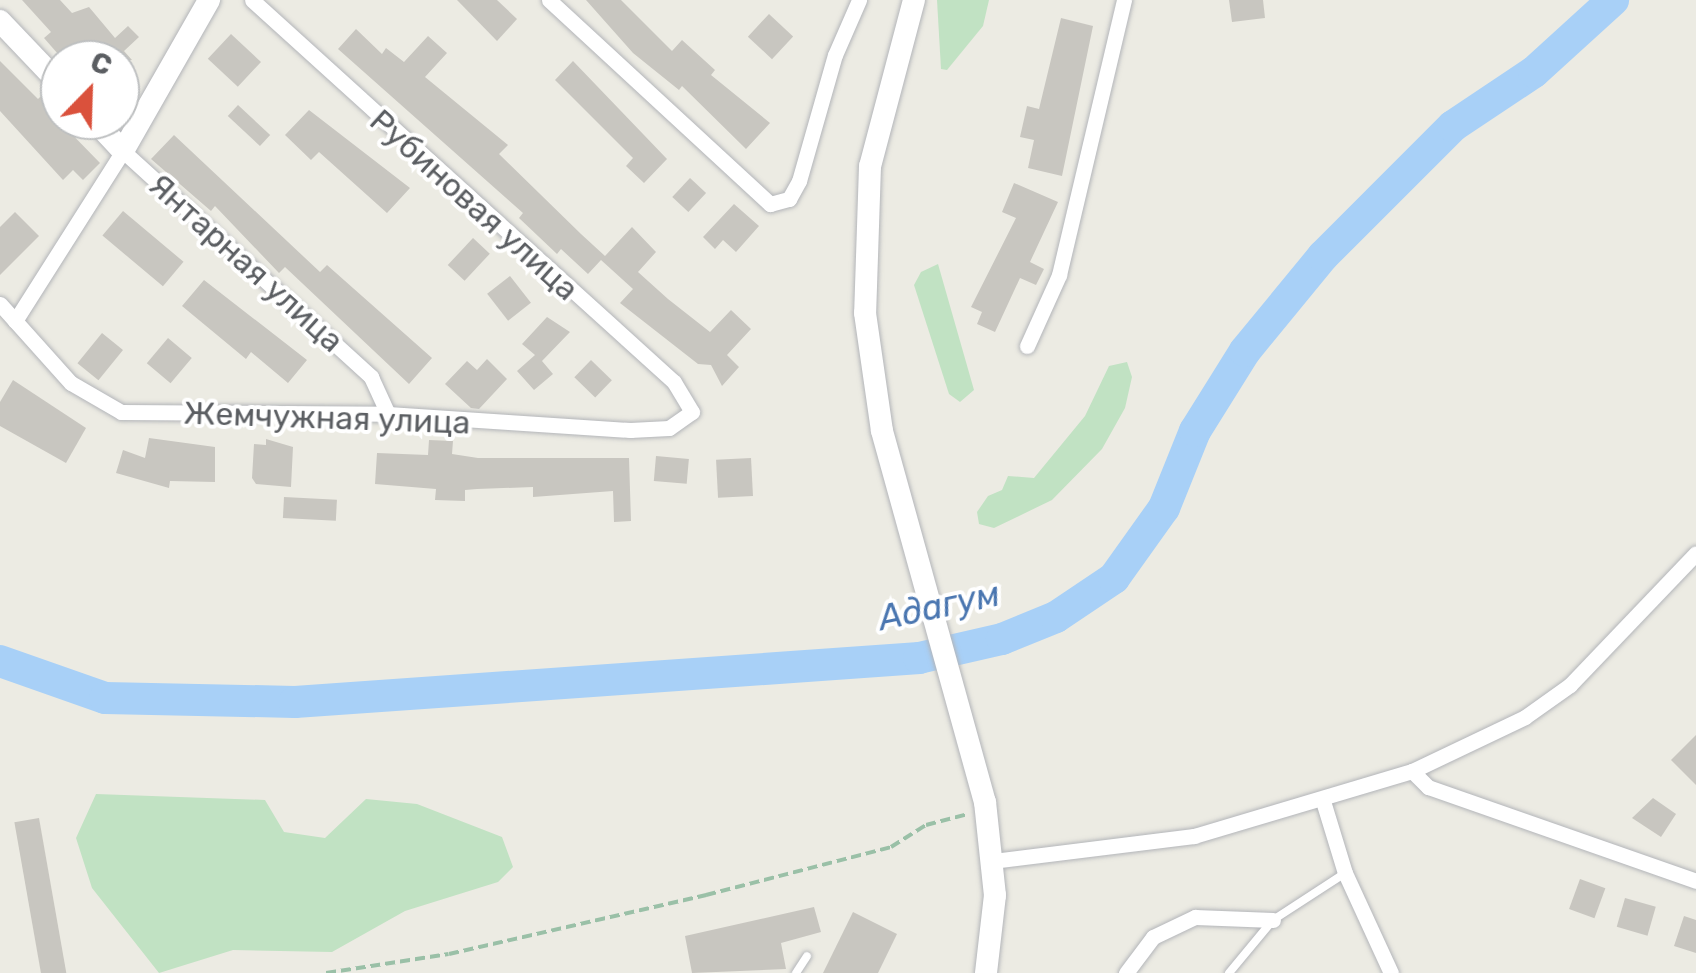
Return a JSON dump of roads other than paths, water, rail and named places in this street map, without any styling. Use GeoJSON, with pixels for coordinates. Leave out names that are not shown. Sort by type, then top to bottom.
{"type":"FeatureCollection","features":[{"type":"Feature","properties":{"kind":"main road"},"geometry":{"type":"LineString","coordinates":[[123,151],[209,0]]}},
{"type":"Feature","properties":{"kind":"main road"},"geometry":{"type":"LineString","coordinates":[[909,2],[883,100],[863,245],[871,378],[994,861],[986,973]]}},
{"type":"Feature","properties":{"kind":"main road"},"geometry":{"type":"LineString","coordinates":[[0,21],[40,63]]}},
{"type":"Feature","properties":{"kind":"main road","name":"Янтарная улица"},"geometry":{"type":"LineString","coordinates":[[113,140],[123,151]]}},
{"type":"Feature","properties":{"kind":"street","name":"Рубиновая улица"},"geometry":{"type":"LineString","coordinates":[[252,0],[674,382],[692,412]]}},
{"type":"Feature","properties":{"kind":"street"},"geometry":{"type":"LineString","coordinates":[[548,0],[770,204],[788,199],[799,181],[834,55],[859,0]]}},
{"type":"Feature","properties":{"kind":"street"},"geometry":{"type":"LineString","coordinates":[[1027,346],[1059,275],[1124,0]]}},
{"type":"Feature","properties":{"kind":"street"},"geometry":{"type":"LineString","coordinates":[[16,321],[123,151]]}},
{"type":"Feature","properties":{"kind":"street","name":"Янтарная улица"},"geometry":{"type":"LineString","coordinates":[[123,151],[371,377],[388,414]]}},
{"type":"Feature","properties":{"kind":"street","name":"Жемчужная улица"},"geometry":{"type":"LineString","coordinates":[[0,304],[71,384],[120,412],[388,414],[630,430],[668,428],[692,412]]}},
{"type":"Feature","properties":{"kind":"street"},"geometry":{"type":"LineString","coordinates":[[994,861],[1194,836],[1323,801],[1412,771],[1526,718],[1570,685],[1696,553]]}},
{"type":"Feature","properties":{"kind":"street"},"geometry":{"type":"LineString","coordinates":[[1412,771],[1428,787],[1696,881]]}},
{"type":"Feature","properties":{"kind":"street"},"geometry":{"type":"LineString","coordinates":[[1323,801],[1345,873],[1391,973]]}},
{"type":"Feature","properties":{"kind":"street"},"geometry":{"type":"LineString","coordinates":[[1126,973],[1153,938],[1195,917],[1273,920]]}},
{"type":"Feature","properties":{"kind":"lane"},"geometry":{"type":"LineString","coordinates":[[1228,973],[1273,920],[1345,873]]}},
{"type":"Feature","properties":{"kind":"lane"},"geometry":{"type":"LineString","coordinates":[[796,973],[807,956]]}},
{"type":"Feature","properties":{"kind":"waterway","name":"Адагум"},"geometry":{"type":"LineString","coordinates":[[0,661],[105,698],[295,702],[919,658],[1002,639],[1056,617],[1114,578],[1164,508],[1195,431],[1245,351],[1323,256],[1453,126],[1534,72],[1613,0]]}}]}
